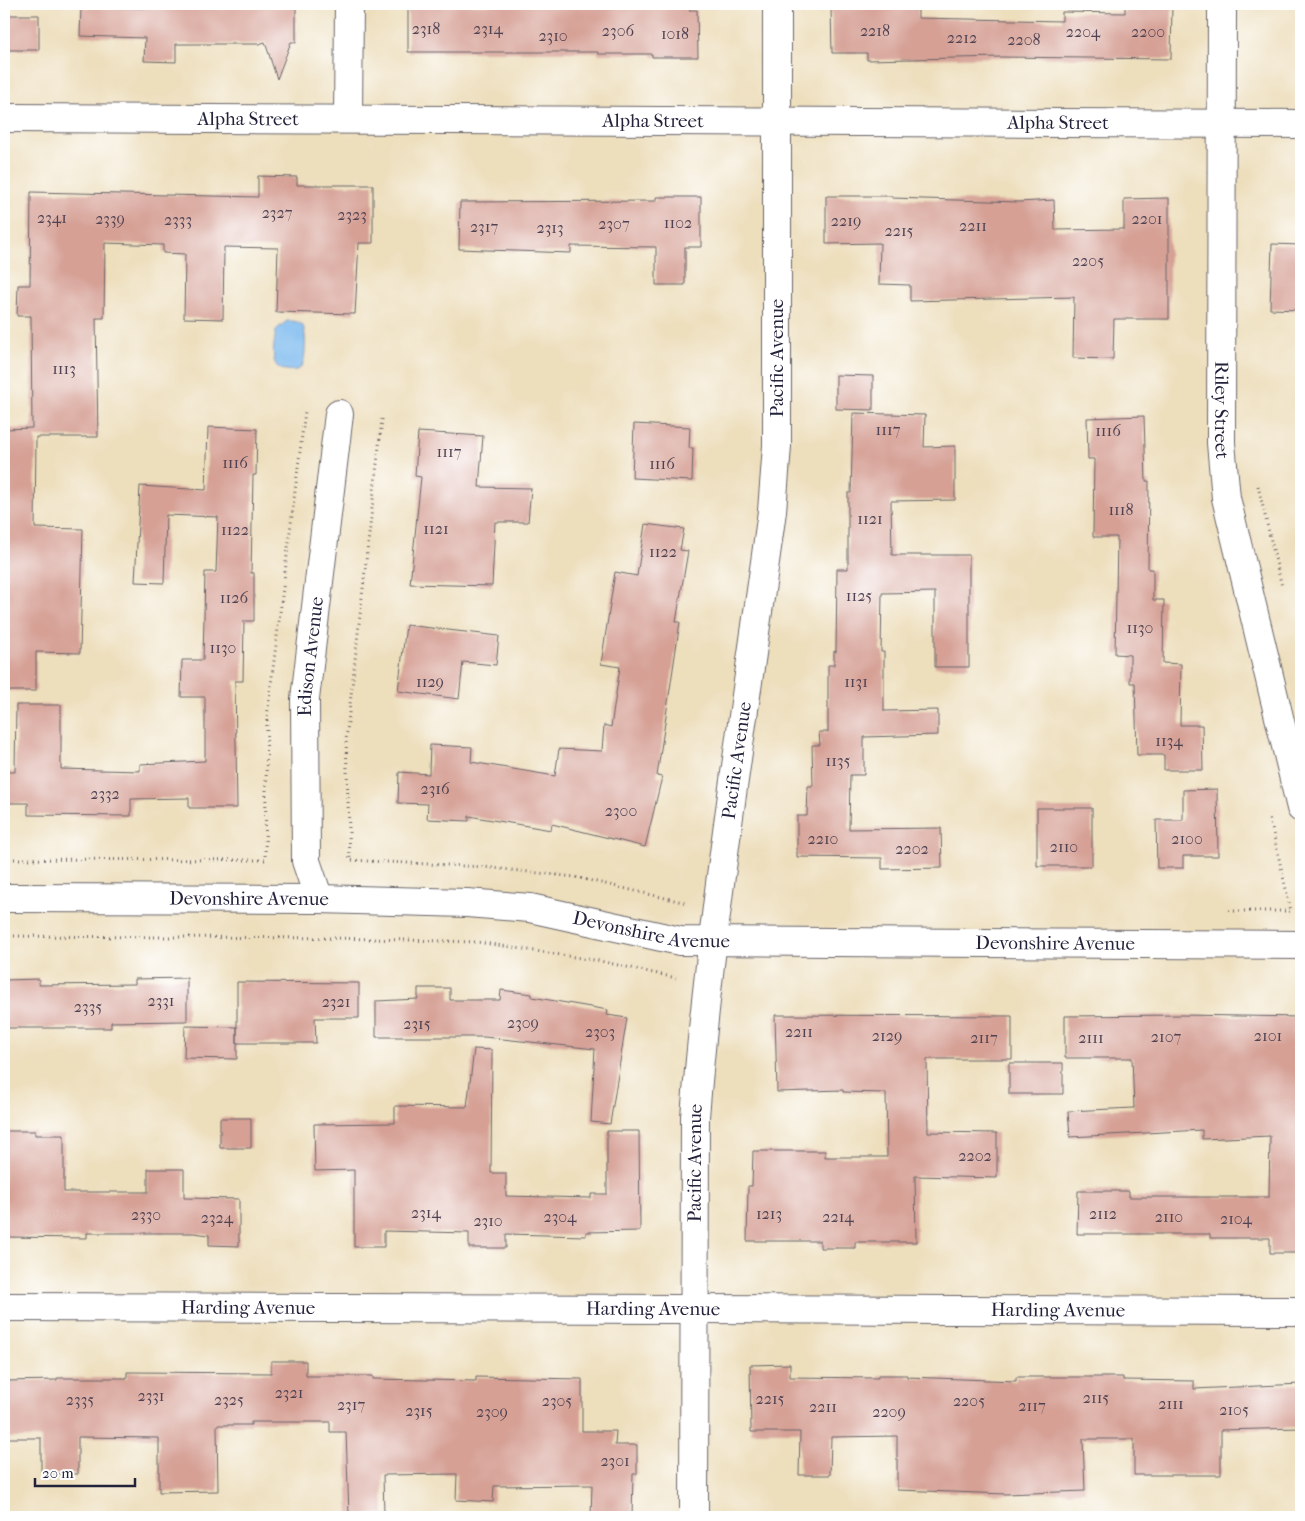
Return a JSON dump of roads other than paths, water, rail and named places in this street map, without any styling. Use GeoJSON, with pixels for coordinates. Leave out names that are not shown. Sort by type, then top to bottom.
{"type":"FeatureCollection","features":[{"type":"Feature","properties":{"kind":"street"},"geometry":{"type":"LineString","coordinates":[[348,118],[349,4]]}},
{"type":"Feature","properties":{"kind":"street","name":"Pacific Avenue"},"geometry":{"type":"LineString","coordinates":[[694,1517],[693,1309],[695,1117],[713,941],[772,511],[777,446],[777,4]]}},
{"type":"Feature","properties":{"kind":"street","name":"Riley Street"},"geometry":{"type":"LineString","coordinates":[[1222,4],[1221,443],[1226,498],[1301,808]]}},
{"type":"Feature","properties":{"kind":"street","name":"Alpha Street"},"geometry":{"type":"LineString","coordinates":[[4,118],[348,118],[1301,124]]}},
{"type":"Feature","properties":{"kind":"street","name":"Edison Avenue"},"geometry":{"type":"LineString","coordinates":[[318,899],[306,861],[305,699],[338,414]]}},
{"type":"Feature","properties":{"kind":"street","name":"Devonshire Avenue"},"geometry":{"type":"LineString","coordinates":[[4,898],[318,899],[466,903],[530,908],[680,941],[1301,945]]}},
{"type":"Feature","properties":{"kind":"street","name":"Harding Avenue"},"geometry":{"type":"LineString","coordinates":[[4,1307],[1301,1311]]}},
{"type":"Feature","properties":{"kind":"water"},"geometry":{"type":"Polygon","coordinates":[[[287,321],[302,325],[305,333],[303,364],[294,370],[280,368],[274,360],[276,330],[287,321]]]}}]}
